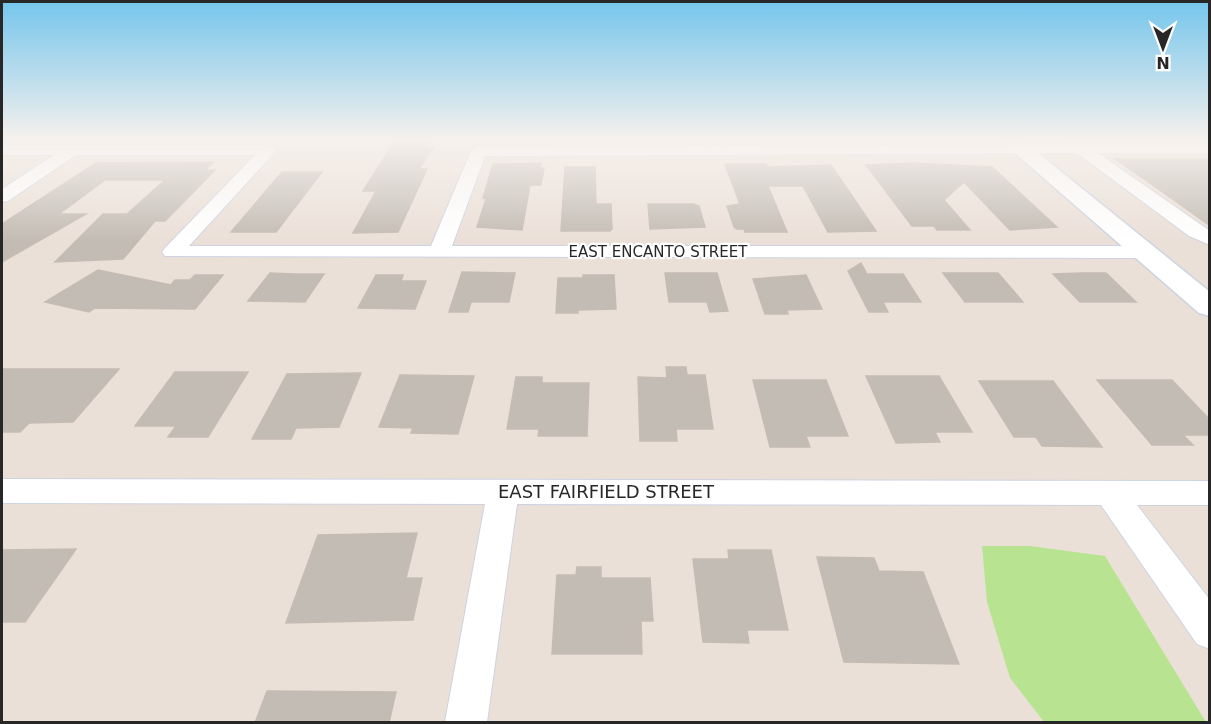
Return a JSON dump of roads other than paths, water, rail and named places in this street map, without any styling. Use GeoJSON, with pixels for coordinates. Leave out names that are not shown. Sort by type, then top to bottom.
{"type":"FeatureCollection","features":[{"type":"Feature","properties":{"kind":"street"},"geometry":{"type":"LineString","coordinates":[[2,196],[36,174]]}},
{"type":"Feature","properties":{"kind":"street","name":"EAST ENCANTO STREET"},"geometry":{"type":"LineString","coordinates":[[246,174],[172,252],[1144,252]]}},
{"type":"Feature","properties":{"kind":"street"},"geometry":{"type":"LineString","coordinates":[[439,252],[469,174]]}},
{"type":"Feature","properties":{"kind":"street"},"geometry":{"type":"LineString","coordinates":[[1051,174],[1209,307]]}},
{"type":"Feature","properties":{"kind":"street"},"geometry":{"type":"LineString","coordinates":[[1116,174],[1209,239]]}},
{"type":"Feature","properties":{"kind":"street","name":"EAST FAIRFIELD STREET"},"geometry":{"type":"LineString","coordinates":[[2,490],[1209,494]]}},
{"type":"Feature","properties":{"kind":"street"},"geometry":{"type":"LineString","coordinates":[[466,723],[503,492]]}},
{"type":"Feature","properties":{"kind":"street"},"geometry":{"type":"LineString","coordinates":[[1110,493],[1209,631]]}}]}
